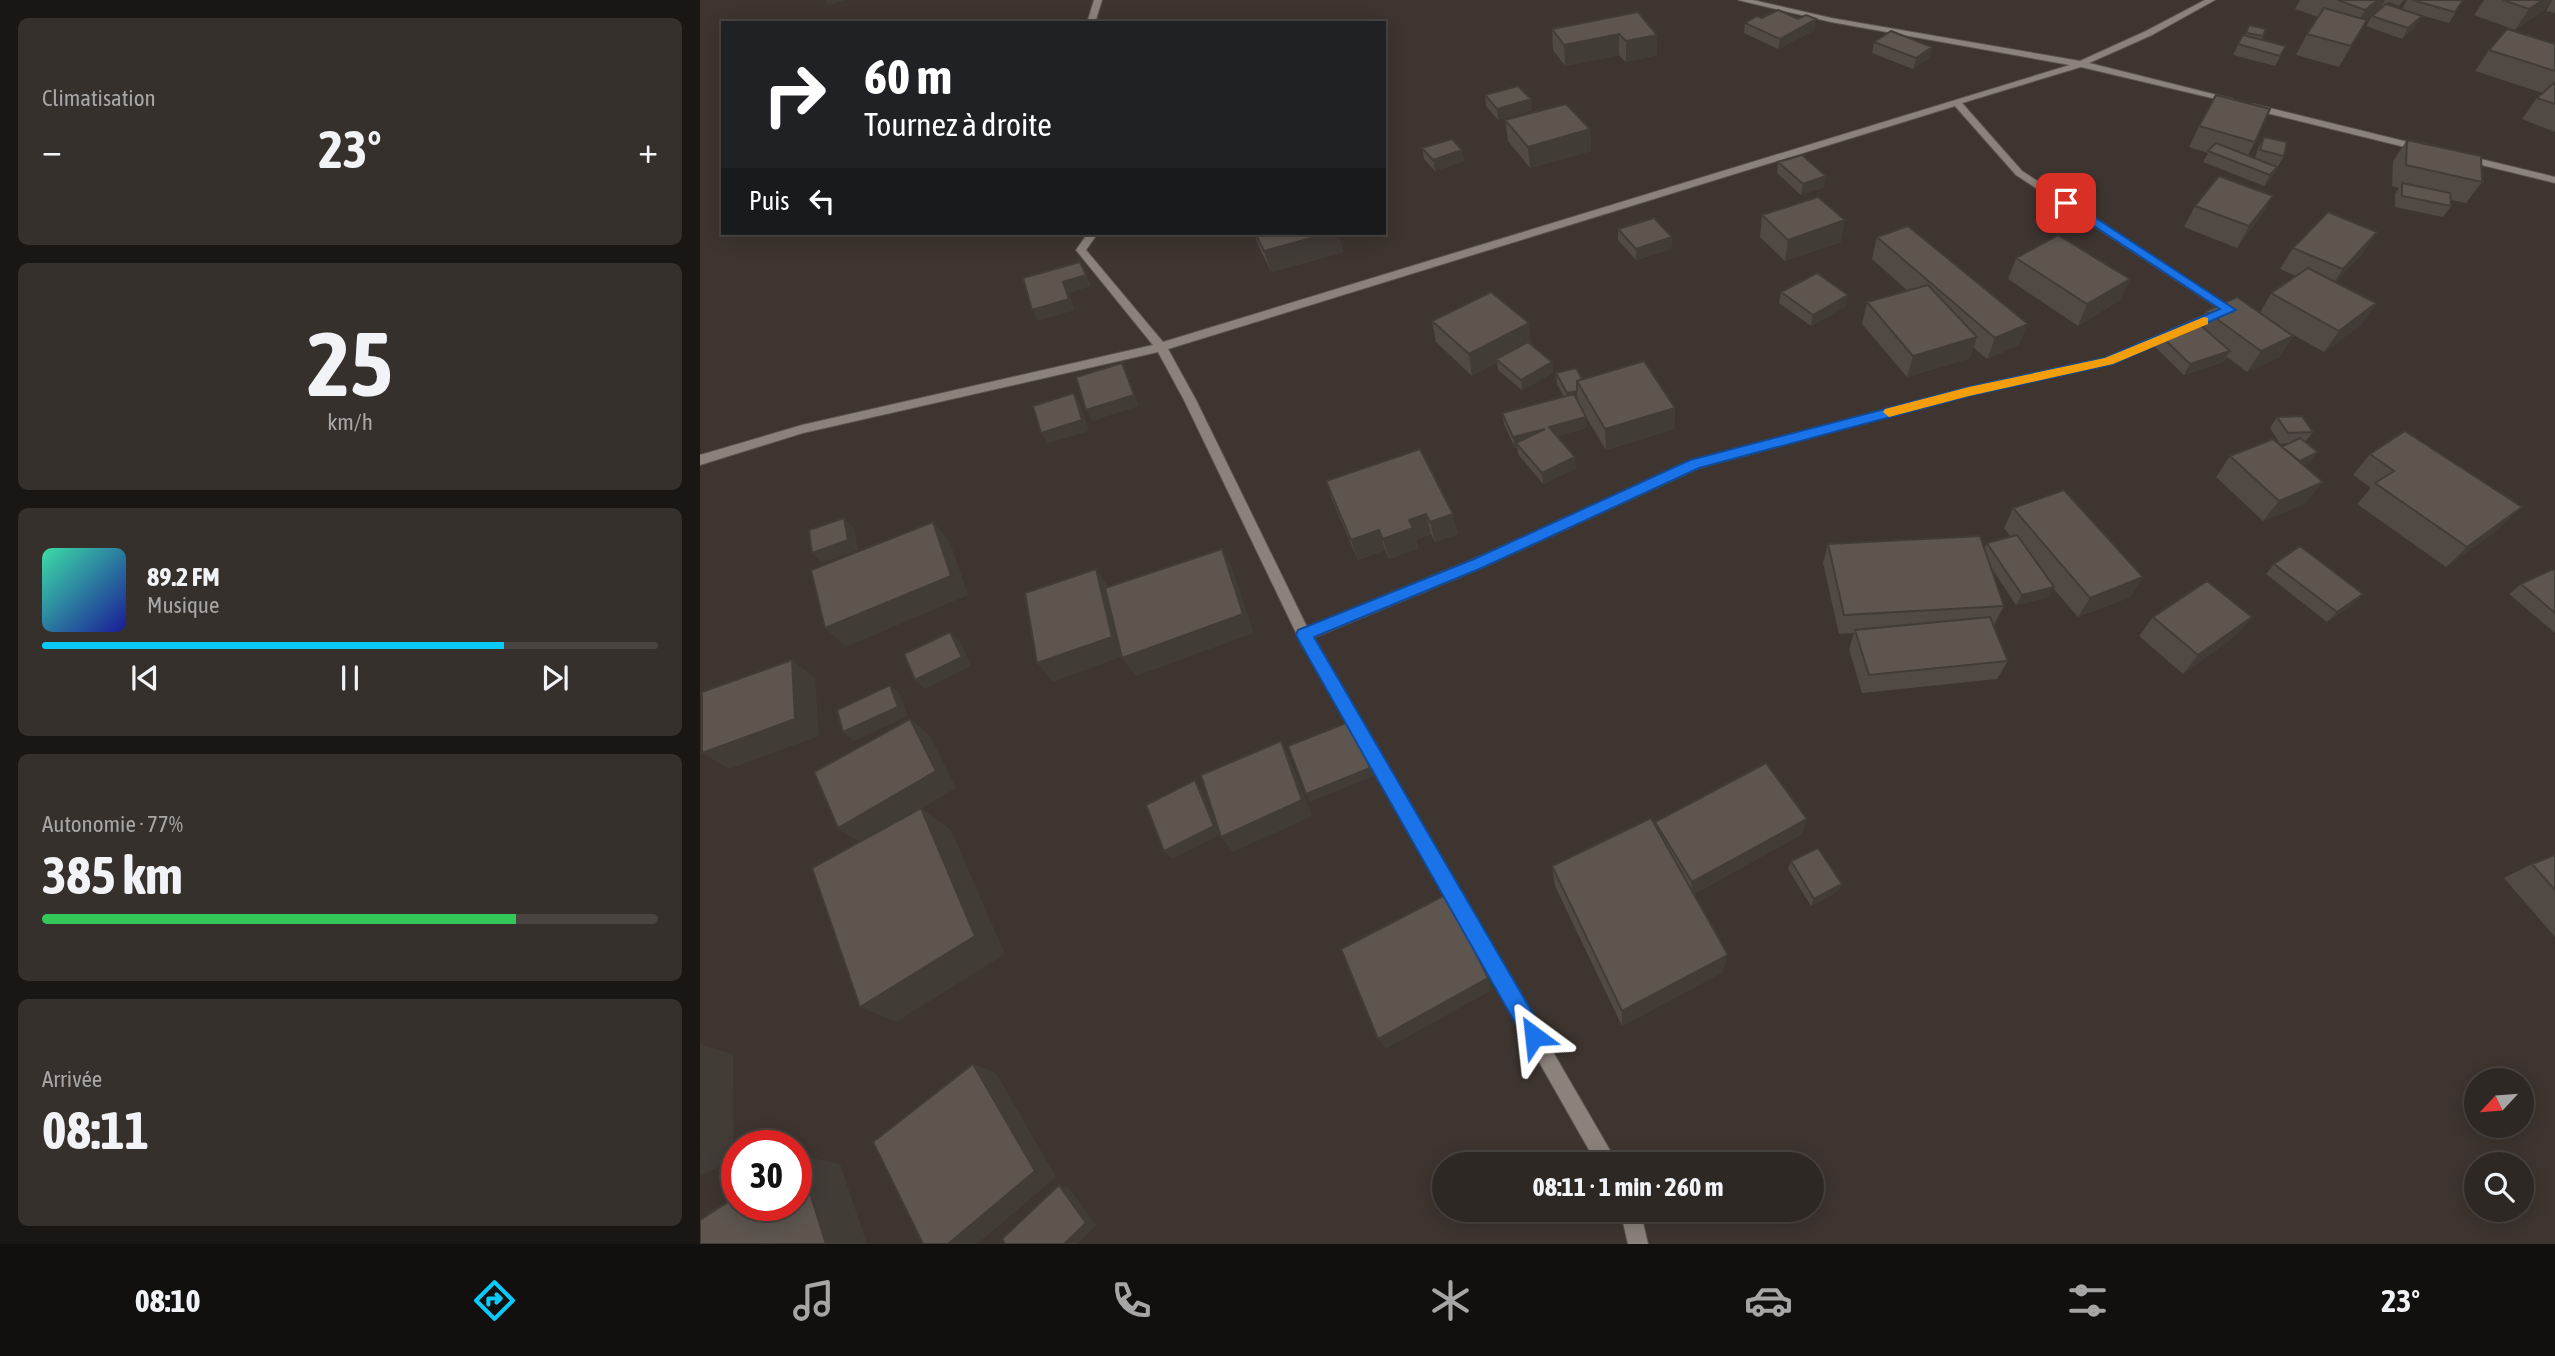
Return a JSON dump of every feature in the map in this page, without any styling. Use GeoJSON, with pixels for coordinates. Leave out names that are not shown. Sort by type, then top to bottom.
{"type":"FeatureCollection","features":[{"type":"Feature","properties":{"kind":"street"},"geometry":{"type":"LineString","coordinates":[[1092,21],[1098,0]]}},
{"type":"Feature","properties":{"kind":"street"},"geometry":{"type":"LineString","coordinates":[[1742,0],[1831,20],[2081,64],[2437,152]]}},
{"type":"Feature","properties":{"kind":"street"},"geometry":{"type":"LineString","coordinates":[[700,460],[802,429],[1161,347],[2081,64],[2150,33],[2211,0]]}},
{"type":"Feature","properties":{"kind":"street"},"geometry":{"type":"LineString","coordinates":[[1304,635],[1479,563],[1695,464],[1969,391],[2108,361],[2230,310],[2019,173],[1957,103]]}},
{"type":"Feature","properties":{"kind":"street"},"geometry":{"type":"LineString","coordinates":[[2451,155],[2555,180]]}},
{"type":"Feature","properties":{"kind":"street"},"geometry":{"type":"LineString","coordinates":[[1092,235],[1081,250],[1161,347],[1190,400],[1304,635],[1601,1152]]}},
{"type":"Feature","properties":{"kind":"street"},"geometry":{"type":"LineString","coordinates":[[1633,1222],[1638,1244]]}},
{"type":"Feature","properties":{"kind":"building"},"geometry":{"type":"Polygon","coordinates":[[[2338,0],[2378,0],[2365,10],[2338,0]]]}},
{"type":"Feature","properties":{"kind":"building"},"geometry":{"type":"Polygon","coordinates":[[[2412,0],[2463,0],[2455,12],[2412,0]]]}},
{"type":"Feature","properties":{"kind":"building"},"geometry":{"type":"Polygon","coordinates":[[[2503,0],[2543,0],[2529,9],[2503,0]]]}},
{"type":"Feature","properties":{"kind":"building"},"geometry":{"type":"Polygon","coordinates":[[[2386,4],[2422,16],[2408,28],[2372,16],[2386,4]]]}},
{"type":"Feature","properties":{"kind":"building"},"geometry":{"type":"Polygon","coordinates":[[[2324,8],[2367,20],[2351,46],[2307,34],[2324,8]]]}},
{"type":"Feature","properties":{"kind":"building"},"geometry":{"type":"Polygon","coordinates":[[[1778,10],[1798,19],[1806,15],[1816,19],[1780,39],[1745,23],[1757,16],[1762,18],[1778,10]]]}},
{"type":"Feature","properties":{"kind":"building"},"geometry":{"type":"Polygon","coordinates":[[[1638,12],[1657,35],[1626,41],[1619,34],[1564,45],[1552,29],[1638,12]]]}},
{"type":"Feature","properties":{"kind":"building"},"geometry":{"type":"Polygon","coordinates":[[[2249,25],[2266,29],[2263,36],[2246,33],[2249,25]]]}},
{"type":"Feature","properties":{"kind":"building"},"geometry":{"type":"Polygon","coordinates":[[[2507,29],[2555,44],[2555,71],[2489,50],[2507,29]]]}},
{"type":"Feature","properties":{"kind":"building"},"geometry":{"type":"Polygon","coordinates":[[[1891,31],[1932,47],[1916,58],[1874,42],[1891,31]]]}},
{"type":"Feature","properties":{"kind":"building"},"geometry":{"type":"Polygon","coordinates":[[[2243,35],[2286,46],[2280,56],[2238,44],[2243,35]]]}},
{"type":"Feature","properties":{"kind":"building"},"geometry":{"type":"Polygon","coordinates":[[[2555,82],[2555,104],[2537,98],[2555,82]]]}},
{"type":"Feature","properties":{"kind":"building"},"geometry":{"type":"Polygon","coordinates":[[[1518,86],[1531,99],[1497,109],[1485,95],[1518,86]]]}},
{"type":"Feature","properties":{"kind":"building"},"geometry":{"type":"Polygon","coordinates":[[[2216,95],[2270,109],[2255,142],[2199,126],[2216,95]]]}},
{"type":"Feature","properties":{"kind":"building"},"geometry":{"type":"Polygon","coordinates":[[[1566,104],[1590,129],[1528,147],[1505,120],[1566,104]]]}},
{"type":"Feature","properties":{"kind":"building"},"geometry":{"type":"Polygon","coordinates":[[[2264,137],[2287,142],[2284,156],[2260,150],[2264,137]]]}},
{"type":"Feature","properties":{"kind":"building"},"geometry":{"type":"Polygon","coordinates":[[[1452,139],[1462,150],[1433,160],[1422,148],[1452,139]]]}},
{"type":"Feature","properties":{"kind":"building"},"geometry":{"type":"Polygon","coordinates":[[[2407,140],[2481,156],[2482,182],[2406,165],[2407,140]]]}},
{"type":"Feature","properties":{"kind":"building"},"geometry":{"type":"Polygon","coordinates":[[[2216,143],[2277,167],[2270,175],[2208,151],[2216,143]]]}},
{"type":"Feature","properties":{"kind":"building"},"geometry":{"type":"Polygon","coordinates":[[[1802,155],[1826,176],[1803,184],[1778,162],[1802,155]]]}},
{"type":"Feature","properties":{"kind":"building"},"geometry":{"type":"Polygon","coordinates":[[[2219,176],[2273,196],[2249,226],[2195,206],[2219,176]]]}},
{"type":"Feature","properties":{"kind":"building"},"geometry":{"type":"Polygon","coordinates":[[[2402,183],[2450,193],[2451,206],[2402,196],[2402,183]]]}},
{"type":"Feature","properties":{"kind":"building"},"geometry":{"type":"Polygon","coordinates":[[[1818,197],[1845,220],[1788,240],[1762,215],[1818,197]]]}},
{"type":"Feature","properties":{"kind":"building"},"geometry":{"type":"Polygon","coordinates":[[[2328,212],[2377,232],[2343,269],[2293,248],[2328,212]]]}},
{"type":"Feature","properties":{"kind":"building"},"geometry":{"type":"Polygon","coordinates":[[[1654,218],[1672,237],[1636,249],[1618,229],[1654,218]]]}},
{"type":"Feature","properties":{"kind":"building"},"geometry":{"type":"Polygon","coordinates":[[[1908,226],[2028,324],[1995,338],[1877,237],[1908,226]]]}},
{"type":"Feature","properties":{"kind":"building"},"geometry":{"type":"Polygon","coordinates":[[[1256,235],[1322,235],[1264,251],[1256,235]]]}},
{"type":"Feature","properties":{"kind":"building"},"geometry":{"type":"Polygon","coordinates":[[[2058,235],[2130,279],[2087,304],[2016,258],[2058,235]]]}},
{"type":"Feature","properties":{"kind":"building"},"geometry":{"type":"Polygon","coordinates":[[[1080,262],[1086,275],[1063,282],[1069,299],[1032,310],[1023,278],[1080,262]]]}},
{"type":"Feature","properties":{"kind":"building"},"geometry":{"type":"Polygon","coordinates":[[[2308,268],[2376,303],[2339,331],[2271,293],[2308,268]]]}},
{"type":"Feature","properties":{"kind":"building"},"geometry":{"type":"Polygon","coordinates":[[[1817,273],[1848,295],[1813,315],[1781,292],[1817,273]]]}},
{"type":"Feature","properties":{"kind":"building"},"geometry":{"type":"Polygon","coordinates":[[[1928,285],[1977,337],[1913,356],[1867,302],[1928,285]]]}},
{"type":"Feature","properties":{"kind":"building"},"geometry":{"type":"Polygon","coordinates":[[[1491,292],[1529,323],[1469,354],[1432,321],[1491,292]]]}},
{"type":"Feature","properties":{"kind":"building"},"geometry":{"type":"Polygon","coordinates":[[[2237,297],[2293,336],[2261,351],[2206,311],[2237,297]]]}},
{"type":"Feature","properties":{"kind":"building"},"geometry":{"type":"Polygon","coordinates":[[[2199,324],[2230,351],[2190,364],[2160,335],[2199,324]]]}},
{"type":"Feature","properties":{"kind":"building"},"geometry":{"type":"Polygon","coordinates":[[[1528,342],[1552,362],[1521,380],[1496,359],[1528,342]]]}},
{"type":"Feature","properties":{"kind":"building"},"geometry":{"type":"Polygon","coordinates":[[[1644,361],[1675,408],[1605,429],[1577,381],[1644,361]]]}},
{"type":"Feature","properties":{"kind":"building"},"geometry":{"type":"Polygon","coordinates":[[[1122,363],[1134,395],[1086,410],[1076,377],[1122,363]]]}},
{"type":"Feature","properties":{"kind":"building"},"geometry":{"type":"Polygon","coordinates":[[[1576,368],[1582,379],[1577,381],[1577,391],[1567,393],[1556,373],[1576,368]]]}},
{"type":"Feature","properties":{"kind":"building"},"geometry":{"type":"Polygon","coordinates":[[[1074,393],[1082,420],[1041,433],[1033,406],[1074,393]]]}},
{"type":"Feature","properties":{"kind":"building"},"geometry":{"type":"Polygon","coordinates":[[[1574,394],[1586,417],[1549,427],[1575,457],[1542,473],[1516,443],[1545,429],[1513,437],[1502,413],[1574,394]]]}},
{"type":"Feature","properties":{"kind":"building"},"geometry":{"type":"Polygon","coordinates":[[[2302,416],[2313,432],[2288,433],[2277,417],[2302,416]]]}},
{"type":"Feature","properties":{"kind":"building"},"geometry":{"type":"Polygon","coordinates":[[[2405,431],[2522,507],[2467,547],[2375,483],[2394,471],[2370,454],[2405,431]]]}},
{"type":"Feature","properties":{"kind":"building"},"geometry":{"type":"Polygon","coordinates":[[[2300,438],[2318,452],[2300,461],[2282,447],[2300,438]]]}},
{"type":"Feature","properties":{"kind":"building"},"geometry":{"type":"Polygon","coordinates":[[[2273,439],[2323,482],[2279,501],[2230,456],[2273,439]]]}},
{"type":"Feature","properties":{"kind":"building"},"geometry":{"type":"Polygon","coordinates":[[[1420,449],[1453,514],[1430,522],[1426,514],[1409,520],[1413,528],[1383,539],[1379,530],[1351,540],[1326,481],[1420,449]]]}},
{"type":"Feature","properties":{"kind":"building"},"geometry":{"type":"Polygon","coordinates":[[[2064,490],[2143,577],[2090,598],[2013,508],[2064,490]]]}},
{"type":"Feature","properties":{"kind":"building"},"geometry":{"type":"Polygon","coordinates":[[[844,518],[848,540],[812,553],[809,530],[844,518]]]}},
{"type":"Feature","properties":{"kind":"building"},"geometry":{"type":"Polygon","coordinates":[[[933,522],[951,576],[825,628],[811,570],[933,522]]]}},
{"type":"Feature","properties":{"kind":"building"},"geometry":{"type":"Polygon","coordinates":[[[2017,535],[2054,587],[2022,595],[1987,543],[2017,535]]]}},
{"type":"Feature","properties":{"kind":"building"},"geometry":{"type":"Polygon","coordinates":[[[1980,536],[2004,606],[1844,615],[1828,544],[1980,536]]]}},
{"type":"Feature","properties":{"kind":"building"},"geometry":{"type":"Polygon","coordinates":[[[2300,546],[2363,594],[2337,612],[2274,564],[2300,546]]]}},
{"type":"Feature","properties":{"kind":"building"},"geometry":{"type":"Polygon","coordinates":[[[1222,549],[1243,614],[1122,658],[1105,588],[1222,549]]]}},
{"type":"Feature","properties":{"kind":"building"},"geometry":{"type":"Polygon","coordinates":[[[1096,569],[1112,637],[1037,663],[1025,593],[1096,569]]]}},
{"type":"Feature","properties":{"kind":"building"},"geometry":{"type":"Polygon","coordinates":[[[2553,569],[2555,571],[2555,613],[2521,584],[2553,569]]]}},
{"type":"Feature","properties":{"kind":"building"},"geometry":{"type":"Polygon","coordinates":[[[2207,581],[2252,617],[2198,655],[2153,617],[2207,581]]]}},
{"type":"Feature","properties":{"kind":"building"},"geometry":{"type":"Polygon","coordinates":[[[1990,617],[2008,661],[1869,675],[1855,630],[1990,617]]]}},
{"type":"Feature","properties":{"kind":"building"},"geometry":{"type":"Polygon","coordinates":[[[950,632],[962,657],[915,680],[904,654],[950,632]]]}},
{"type":"Feature","properties":{"kind":"building"},"geometry":{"type":"Polygon","coordinates":[[[792,660],[795,719],[702,753],[702,692],[792,660]]]}},
{"type":"Feature","properties":{"kind":"building"},"geometry":{"type":"Polygon","coordinates":[[[890,685],[898,707],[843,732],[837,710],[890,685]]]}},
{"type":"Feature","properties":{"kind":"building"},"geometry":{"type":"Polygon","coordinates":[[[910,719],[936,771],[838,828],[814,772],[910,719]]]}},
{"type":"Feature","properties":{"kind":"building"},"geometry":{"type":"Polygon","coordinates":[[[1351,721],[1370,768],[1306,794],[1288,746],[1351,721]]]}},
{"type":"Feature","properties":{"kind":"building"},"geometry":{"type":"Polygon","coordinates":[[[1281,741],[1302,800],[1221,837],[1201,775],[1281,741]]]}},
{"type":"Feature","properties":{"kind":"building"},"geometry":{"type":"Polygon","coordinates":[[[1766,763],[1807,819],[1692,882],[1655,822],[1766,763]]]}},
{"type":"Feature","properties":{"kind":"building"},"geometry":{"type":"Polygon","coordinates":[[[1195,780],[1214,826],[1164,851],[1146,805],[1195,780]]]}},
{"type":"Feature","properties":{"kind":"building"},"geometry":{"type":"Polygon","coordinates":[[[921,808],[975,936],[860,1007],[812,868],[921,808]]]}},
{"type":"Feature","properties":{"kind":"building"},"geometry":{"type":"Polygon","coordinates":[[[1651,818],[1728,955],[1622,1011],[1552,866],[1651,818]]]}},
{"type":"Feature","properties":{"kind":"building"},"geometry":{"type":"Polygon","coordinates":[[[1818,848],[1842,884],[1814,899],[1791,861],[1818,848]]]}},
{"type":"Feature","properties":{"kind":"building"},"geometry":{"type":"Polygon","coordinates":[[[2555,855],[2555,890],[2532,864],[2555,855]]]}},
{"type":"Feature","properties":{"kind":"building"},"geometry":{"type":"Polygon","coordinates":[[[1447,894],[1488,978],[1378,1039],[1341,949],[1447,894]]]}},
{"type":"Feature","properties":{"kind":"building"},"geometry":{"type":"Polygon","coordinates":[[[700,1045],[702,1045],[700,1154],[700,1045]]]}},
{"type":"Feature","properties":{"kind":"building"},"geometry":{"type":"Polygon","coordinates":[[[973,1064],[1035,1171],[948,1244],[923,1244],[873,1142],[973,1064]]]}},
{"type":"Feature","properties":{"kind":"building"},"geometry":{"type":"Polygon","coordinates":[[[1059,1185],[1086,1223],[1064,1244],[1005,1244],[1002,1239],[1059,1185]]]}},
{"type":"Feature","properties":{"kind":"building"},"geometry":{"type":"Polygon","coordinates":[[[812,1200],[826,1244],[700,1244],[700,1220],[721,1206],[721,1221],[812,1221],[812,1200]]]}},
{"type":"Feature","properties":{"kind":"slow traffic"},"geometry":{"type":"LineString","coordinates":[[1889,412],[1969,391],[2108,361],[2204,321]]}},
{"type":"Feature","properties":{"kind":"route"},"geometry":{"type":"LineString","coordinates":[[1534,1036],[1304,635],[1479,563],[1695,464],[1969,391],[2108,361],[2230,310],[2066,203]]}}]}
